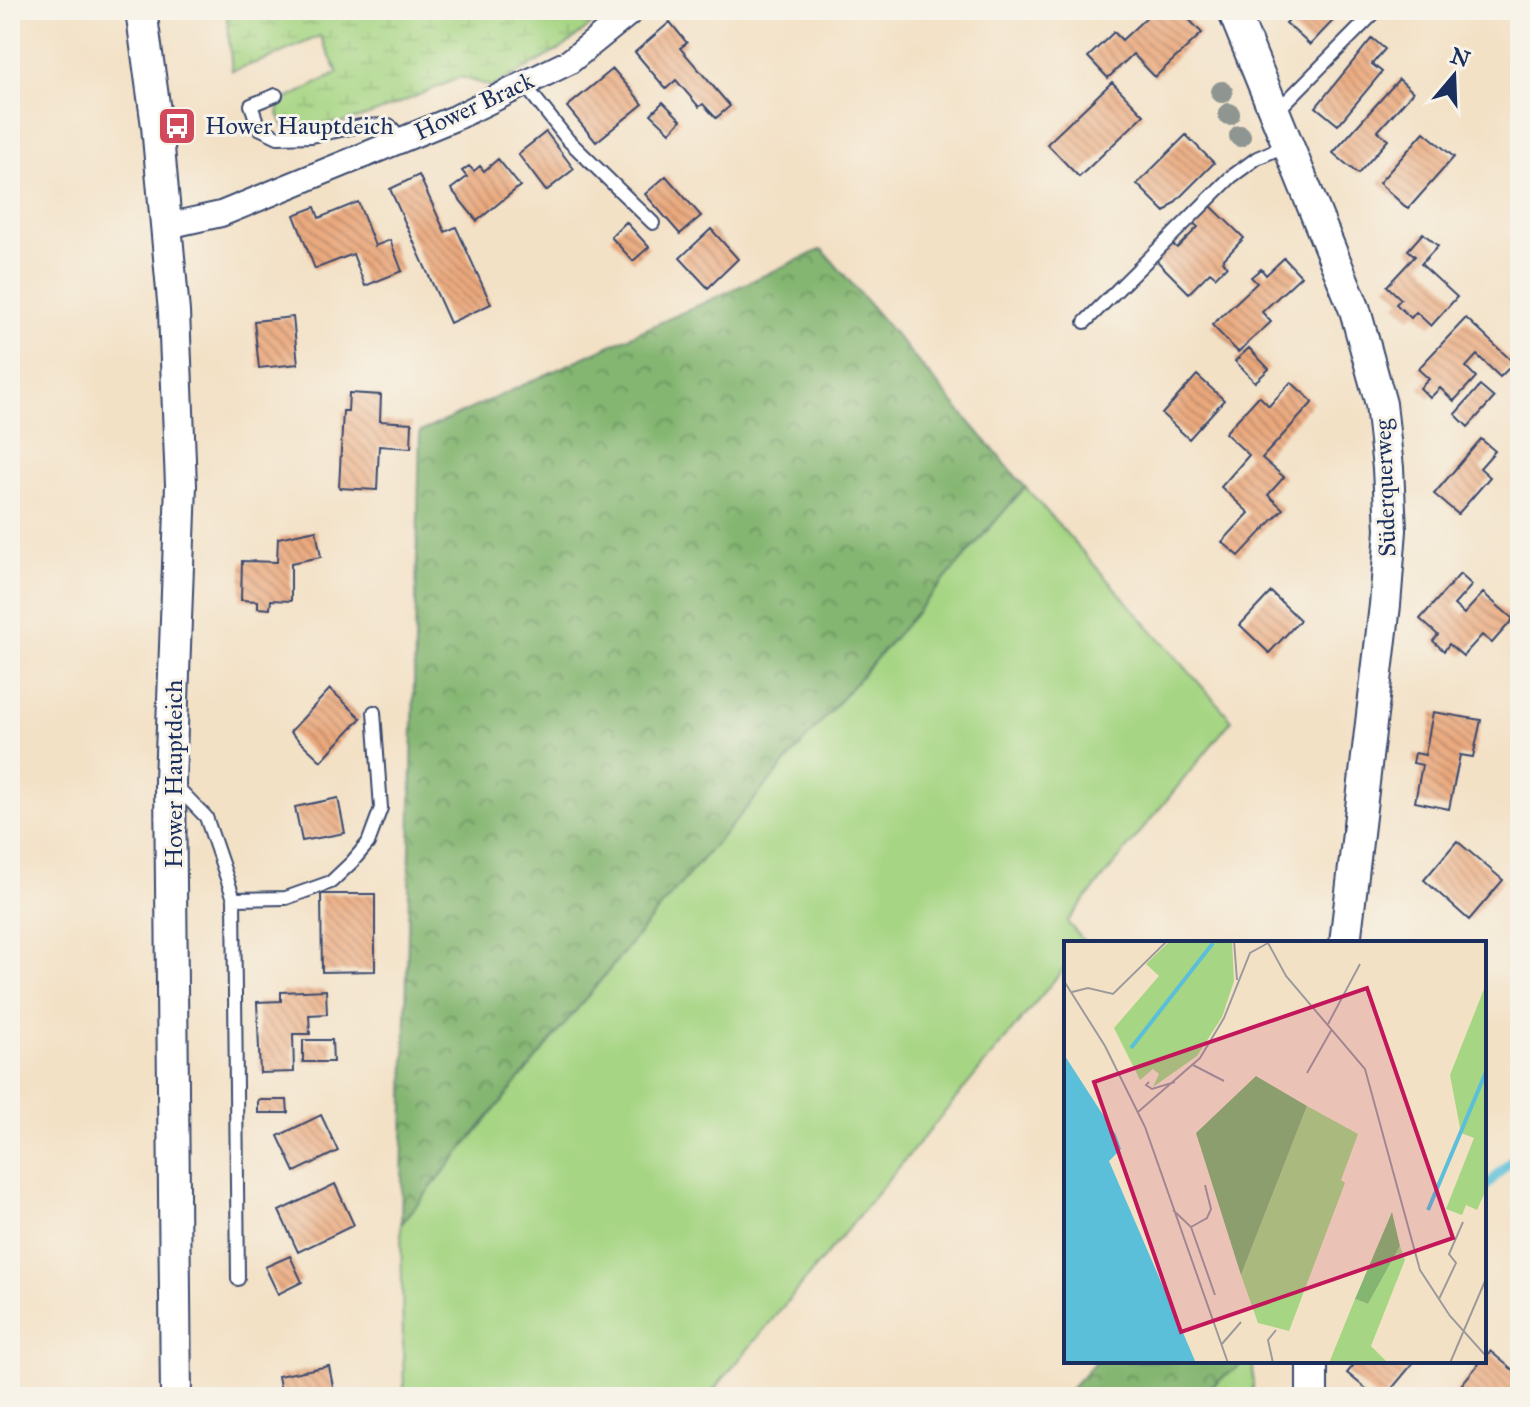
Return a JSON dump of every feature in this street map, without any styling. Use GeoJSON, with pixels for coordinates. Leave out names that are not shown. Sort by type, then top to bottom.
{"type":"FeatureCollection","features":[{"type":"Feature","properties":{"kind":"street","name":"Hower Hauptdeich"},"geometry":{"type":"LineString","coordinates":[[141,10],[167,226],[181,485],[170,781],[176,1397]]}},
{"type":"Feature","properties":{"kind":"street","name":"Hower Brack"},"geometry":{"type":"LineString","coordinates":[[167,226],[221,214],[455,118],[569,62],[633,10]]}},
{"type":"Feature","properties":{"kind":"street","name":"Süderquerweg"},"geometry":{"type":"LineString","coordinates":[[1233,10],[1355,310],[1381,404],[1391,530],[1345,941]]}},
{"type":"Feature","properties":{"kind":"street"},"geometry":{"type":"LineString","coordinates":[[1312,1363],[1312,1397]]}},
{"type":"Feature","properties":{"kind":"lane"},"geometry":{"type":"LineString","coordinates":[[1275,113],[1377,10]]}},
{"type":"Feature","properties":{"kind":"lane"},"geometry":{"type":"LineString","coordinates":[[524,84],[568,140],[653,223]]}},
{"type":"Feature","properties":{"kind":"lane"},"geometry":{"type":"LineString","coordinates":[[276,95],[251,105],[259,128],[278,137],[312,136],[360,126],[389,125],[403,140]]}},
{"type":"Feature","properties":{"kind":"lane"},"geometry":{"type":"LineString","coordinates":[[1085,322],[1231,177],[1257,158],[1287,145]]}},
{"type":"Feature","properties":{"kind":"lane"},"geometry":{"type":"LineString","coordinates":[[234,899],[286,898],[331,882],[368,843],[381,808],[374,712]]}},
{"type":"Feature","properties":{"kind":"lane"},"geometry":{"type":"LineString","coordinates":[[170,781],[206,817],[234,899],[238,1279]]}},
{"type":"Feature","properties":{"kind":"green space"},"geometry":{"type":"Polygon","coordinates":[[[226,10],[610,10],[561,49],[492,87],[461,77],[353,120],[308,128],[285,128],[278,114],[281,102],[338,73],[320,36],[232,71],[226,10]]]}},
{"type":"Feature","properties":{"kind":"green space"},"geometry":{"type":"Polygon","coordinates":[[[822,249],[1025,487],[664,903],[401,1224],[420,432],[822,249]]]}},
{"type":"Feature","properties":{"kind":"green space"},"geometry":{"type":"Polygon","coordinates":[[[1025,487],[1232,720],[1067,922],[1084,941],[1064,941],[1064,968],[708,1397],[404,1397],[401,1224],[664,903],[1025,487]]]}},
{"type":"Feature","properties":{"kind":"green space"},"geometry":{"type":"Polygon","coordinates":[[[1094,1363],[1243,1363],[1196,1397],[1063,1397],[1094,1363]]]}},
{"type":"Feature","properties":{"kind":"green space"},"geometry":{"type":"Polygon","coordinates":[[[1243,1363],[1253,1363],[1253,1397],[1196,1397],[1243,1363]]]}},
{"type":"Feature","properties":{"kind":"water"},"geometry":{"type":"Polygon","coordinates":[[[10,304],[15,306],[19,384],[10,395],[10,304]]]}},
{"type":"Feature","properties":{"kind":"building"},"geometry":{"type":"Polygon","coordinates":[[[1148,10],[1180,10],[1202,33],[1155,77],[1133,54],[1108,78],[1088,57],[1114,32],[1122,40],[1151,13],[1148,10]]]}},
{"type":"Feature","properties":{"kind":"building"},"geometry":{"type":"Polygon","coordinates":[[[1298,10],[1343,10],[1310,45],[1286,23],[1298,10]]]}},
{"type":"Feature","properties":{"kind":"building"},"geometry":{"type":"Polygon","coordinates":[[[670,22],[687,43],[680,48],[730,106],[716,118],[703,104],[699,107],[676,80],[666,89],[635,52],[670,22]]]}},
{"type":"Feature","properties":{"kind":"building"},"geometry":{"type":"Polygon","coordinates":[[[1372,38],[1385,49],[1372,64],[1382,72],[1338,125],[1316,107],[1372,38]]]}},
{"type":"Feature","properties":{"kind":"building"},"geometry":{"type":"Polygon","coordinates":[[[613,69],[643,104],[596,142],[567,107],[613,69]]]}},
{"type":"Feature","properties":{"kind":"building"},"geometry":{"type":"Polygon","coordinates":[[[1399,79],[1413,92],[1378,131],[1388,140],[1358,174],[1333,153],[1399,79]]]}},
{"type":"Feature","properties":{"kind":"building"},"geometry":{"type":"Polygon","coordinates":[[[1112,82],[1144,115],[1079,177],[1047,144],[1112,82]]]}},
{"type":"Feature","properties":{"kind":"building"},"geometry":{"type":"Polygon","coordinates":[[[663,102],[681,120],[670,132],[651,114],[663,102]]]}},
{"type":"Feature","properties":{"kind":"building"},"geometry":{"type":"Polygon","coordinates":[[[546,132],[574,169],[546,191],[518,154],[546,132]]]}},
{"type":"Feature","properties":{"kind":"building"},"geometry":{"type":"Polygon","coordinates":[[[1424,132],[1454,157],[1408,209],[1379,183],[1424,132]]]}},
{"type":"Feature","properties":{"kind":"building"},"geometry":{"type":"Polygon","coordinates":[[[1186,135],[1214,163],[1165,212],[1137,184],[1186,135]]]}},
{"type":"Feature","properties":{"kind":"building"},"geometry":{"type":"Polygon","coordinates":[[[498,159],[520,186],[477,221],[451,189],[467,177],[462,171],[469,166],[474,171],[480,166],[484,171],[498,159]]]}},
{"type":"Feature","properties":{"kind":"building"},"geometry":{"type":"Polygon","coordinates":[[[419,175],[445,232],[456,227],[491,304],[450,323],[390,189],[419,175]]]}},
{"type":"Feature","properties":{"kind":"building"},"geometry":{"type":"Polygon","coordinates":[[[666,176],[701,216],[680,234],[645,194],[666,176]]]}},
{"type":"Feature","properties":{"kind":"building"},"geometry":{"type":"Polygon","coordinates":[[[358,202],[375,246],[390,240],[402,271],[365,286],[353,254],[315,269],[294,215],[315,207],[319,218],[358,202]]]}},
{"type":"Feature","properties":{"kind":"building"},"geometry":{"type":"Polygon","coordinates":[[[1210,205],[1244,238],[1222,261],[1227,266],[1216,277],[1210,272],[1189,293],[1155,259],[1171,243],[1177,248],[1198,227],[1193,223],[1210,205]]]}},
{"type":"Feature","properties":{"kind":"building"},"geometry":{"type":"Polygon","coordinates":[[[626,222],[649,247],[633,261],[611,237],[626,222]]]}},
{"type":"Feature","properties":{"kind":"building"},"geometry":{"type":"Polygon","coordinates":[[[711,229],[738,259],[708,288],[680,258],[711,229]]]}},
{"type":"Feature","properties":{"kind":"building"},"geometry":{"type":"Polygon","coordinates":[[[1423,233],[1438,246],[1421,264],[1457,297],[1431,326],[1416,312],[1411,318],[1396,304],[1401,299],[1387,286],[1415,256],[1408,250],[1423,233]]]}},
{"type":"Feature","properties":{"kind":"building"},"geometry":{"type":"Polygon","coordinates":[[[1284,258],[1301,276],[1262,312],[1271,322],[1238,352],[1212,325],[1257,283],[1251,277],[1261,269],[1266,275],[1284,258]]]}},
{"type":"Feature","properties":{"kind":"building"},"geometry":{"type":"Polygon","coordinates":[[[293,317],[298,364],[259,368],[254,321],[293,317]]]}},
{"type":"Feature","properties":{"kind":"building"},"geometry":{"type":"Polygon","coordinates":[[[1466,318],[1514,363],[1500,377],[1477,355],[1466,367],[1476,377],[1454,401],[1440,388],[1430,398],[1420,388],[1429,379],[1418,369],[1466,318]]]}},
{"type":"Feature","properties":{"kind":"building"},"geometry":{"type":"Polygon","coordinates":[[[1249,348],[1269,369],[1255,382],[1235,361],[1249,348]]]}},
{"type":"Feature","properties":{"kind":"building"},"geometry":{"type":"Polygon","coordinates":[[[1197,375],[1224,400],[1189,439],[1162,414],[1197,375]]]}},
{"type":"Feature","properties":{"kind":"building"},"geometry":{"type":"Polygon","coordinates":[[[1291,382],[1313,402],[1262,458],[1284,477],[1268,495],[1283,509],[1239,556],[1222,542],[1249,513],[1221,487],[1249,455],[1225,433],[1259,396],[1269,406],[1291,382]]]}},
{"type":"Feature","properties":{"kind":"building"},"geometry":{"type":"Polygon","coordinates":[[[1480,386],[1494,398],[1468,427],[1455,414],[1480,386]]]}},
{"type":"Feature","properties":{"kind":"building"},"geometry":{"type":"Polygon","coordinates":[[[349,393],[381,395],[380,421],[412,423],[411,448],[379,446],[377,490],[339,488],[343,411],[348,411],[349,393]]]}},
{"type":"Feature","properties":{"kind":"building"},"geometry":{"type":"Polygon","coordinates":[[[1481,439],[1495,451],[1480,468],[1490,477],[1458,514],[1434,494],[1481,439]]]}},
{"type":"Feature","properties":{"kind":"building"},"geometry":{"type":"Polygon","coordinates":[[[316,530],[321,557],[291,563],[291,601],[271,600],[270,609],[258,608],[258,601],[241,600],[242,561],[277,562],[278,538],[316,530]]]}},
{"type":"Feature","properties":{"kind":"building"},"geometry":{"type":"Polygon","coordinates":[[[1460,574],[1472,585],[1454,605],[1464,614],[1483,593],[1513,619],[1492,643],[1482,635],[1463,656],[1449,644],[1444,651],[1433,641],[1438,635],[1420,619],[1460,574]]]}},
{"type":"Feature","properties":{"kind":"building"},"geometry":{"type":"Polygon","coordinates":[[[1271,592],[1300,620],[1269,653],[1240,625],[1271,592]]]}},
{"type":"Feature","properties":{"kind":"building"},"geometry":{"type":"Polygon","coordinates":[[[330,689],[361,718],[321,761],[290,732],[330,689]]]}},
{"type":"Feature","properties":{"kind":"building"},"geometry":{"type":"Polygon","coordinates":[[[1433,712],[1481,720],[1473,757],[1460,755],[1449,809],[1415,802],[1422,765],[1413,763],[1415,753],[1425,755],[1433,712]]]}},
{"type":"Feature","properties":{"kind":"building"},"geometry":{"type":"Polygon","coordinates":[[[338,798],[345,833],[302,841],[295,807],[338,798]]]}},
{"type":"Feature","properties":{"kind":"building"},"geometry":{"type":"Polygon","coordinates":[[[1457,841],[1503,880],[1469,920],[1424,880],[1457,841]]]}},
{"type":"Feature","properties":{"kind":"building"},"geometry":{"type":"Polygon","coordinates":[[[321,894],[375,894],[375,971],[322,972],[321,894]]]}},
{"type":"Feature","properties":{"kind":"building"},"geometry":{"type":"Polygon","coordinates":[[[326,990],[327,1014],[309,1015],[310,1034],[293,1034],[294,1072],[260,1073],[257,1002],[281,1001],[281,992],[326,990]]]}},
{"type":"Feature","properties":{"kind":"building"},"geometry":{"type":"Polygon","coordinates":[[[303,1040],[332,1040],[333,1062],[303,1062],[303,1040]]]}},
{"type":"Feature","properties":{"kind":"building"},"geometry":{"type":"Polygon","coordinates":[[[258,1100],[287,1100],[288,1113],[258,1113],[258,1100]]]}},
{"type":"Feature","properties":{"kind":"building"},"geometry":{"type":"Polygon","coordinates":[[[321,1115],[338,1151],[295,1172],[278,1136],[321,1115]]]}},
{"type":"Feature","properties":{"kind":"building"},"geometry":{"type":"Polygon","coordinates":[[[335,1184],[354,1225],[298,1252],[279,1211],[335,1184]]]}},
{"type":"Feature","properties":{"kind":"building"},"geometry":{"type":"Polygon","coordinates":[[[290,1256],[302,1282],[278,1294],[265,1267],[290,1256]]]}},
{"type":"Feature","properties":{"kind":"building"},"geometry":{"type":"Polygon","coordinates":[[[1490,1351],[1520,1376],[1520,1384],[1509,1397],[1451,1397],[1479,1363],[1486,1363],[1490,1351]]]}},
{"type":"Feature","properties":{"kind":"building"},"geometry":{"type":"Polygon","coordinates":[[[1355,1363],[1413,1363],[1385,1397],[1376,1397],[1347,1373],[1355,1363]]]}},
{"type":"Feature","properties":{"kind":"building"},"geometry":{"type":"Polygon","coordinates":[[[329,1366],[335,1397],[282,1397],[278,1376],[329,1366]]]}},
{"type":"Feature","properties":{"kind":"waterway"},"geometry":{"type":"LineString","coordinates":[[1486,1187],[1520,1151]]}},
{"type":"Feature","properties":{"kind":"place","name":"Hower Hauptdeich"},"geometry":{"type":"Point","coordinates":[177,126]}}]}
